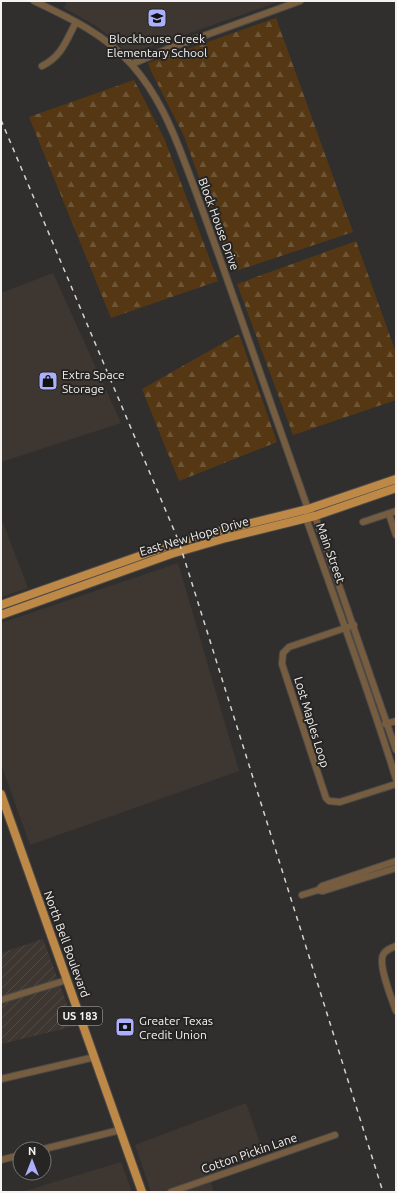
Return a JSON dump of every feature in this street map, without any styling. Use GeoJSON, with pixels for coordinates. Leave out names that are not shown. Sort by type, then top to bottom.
{"type":"FeatureCollection","features":[{"type":"Feature","properties":{"kind":"main road","name":"East New Hope Drive"},"geometry":{"type":"LineString","coordinates":[[1,605],[179,542],[308,509],[396,479]]}},
{"type":"Feature","properties":{"kind":"main road","name":"East New Hope Drive"},"geometry":{"type":"LineString","coordinates":[[1,615],[171,554],[226,538],[315,516],[396,488]]}},
{"type":"Feature","properties":{"kind":"main road","name":"North Bell Boulevard"},"geometry":{"type":"LineString","coordinates":[[1,794],[4,811],[68,980],[142,1192]]}},
{"type":"Feature","properties":{"kind":"street","name":"Block House Drive"},"geometry":{"type":"LineString","coordinates":[[34,1],[95,33],[132,64],[152,94],[173,131],[194,186],[308,509]]}},
{"type":"Feature","properties":{"kind":"street"},"geometry":{"type":"LineString","coordinates":[[132,64],[170,48],[300,1]]}},
{"type":"Feature","properties":{"kind":"street"},"geometry":{"type":"LineString","coordinates":[[42,66],[52,61],[57,56],[76,22]]}},
{"type":"Feature","properties":{"kind":"street","name":"Main Street"},"geometry":{"type":"LineString","coordinates":[[308,509],[315,516],[388,723],[396,750]]}},
{"type":"Feature","properties":{"kind":"street","name":"Main Street"},"geometry":{"type":"LineString","coordinates":[[308,509],[306,518],[346,627],[380,726],[396,779]]}},
{"type":"Feature","properties":{"kind":"street"},"geometry":{"type":"LineString","coordinates":[[363,522],[396,511]]}},
{"type":"Feature","properties":{"kind":"street"},"geometry":{"type":"LineString","coordinates":[[389,514],[396,534]]}},
{"type":"Feature","properties":{"kind":"street","name":"Lost Maples Loop"},"geometry":{"type":"LineString","coordinates":[[354,625],[289,647],[283,653],[282,664],[323,793],[330,802],[340,802],[396,784]]}},
{"type":"Feature","properties":{"kind":"street"},"geometry":{"type":"LineString","coordinates":[[380,726],[396,721]]}},
{"type":"Feature","properties":{"kind":"street"},"geometry":{"type":"LineString","coordinates":[[318,890],[322,886],[396,861]]}},
{"type":"Feature","properties":{"kind":"street"},"geometry":{"type":"LineString","coordinates":[[302,895],[318,890],[323,891],[396,868]]}},
{"type":"Feature","properties":{"kind":"street"},"geometry":{"type":"LineString","coordinates":[[396,946],[385,952],[382,959],[383,968],[396,1011]]}},
{"type":"Feature","properties":{"kind":"street"},"geometry":{"type":"LineString","coordinates":[[1,1000],[68,980]]}},
{"type":"Feature","properties":{"kind":"street"},"geometry":{"type":"LineString","coordinates":[[1,1079],[95,1057]]}},
{"type":"Feature","properties":{"kind":"street"},"geometry":{"type":"LineString","coordinates":[[52,1147],[120,1130]]}},
{"type":"Feature","properties":{"kind":"street","name":"Cotton Pickin Lane"},"geometry":{"type":"LineString","coordinates":[[171,1192],[335,1135]]}},
{"type":"Feature","properties":{"kind":"street"},"geometry":{"type":"LineString","coordinates":[[1,1160],[12,1157]]}},
{"type":"Feature","properties":{"kind":"shaded area","name":"Blockhouse Creek Elementary School"},"geometry":{"type":"Polygon","coordinates":[[[67,1],[281,1],[135,52],[128,53],[98,27],[64,8],[67,1]]]}},
{"type":"Feature","properties":{"kind":"shaded area"},"geometry":{"type":"Polygon","coordinates":[[[53,273],[121,423],[1,462],[1,293],[53,273]]]}},
{"type":"Feature","properties":{"kind":"shaded area"},"geometry":{"type":"Polygon","coordinates":[[[1,518],[28,588],[1,597],[1,518]]]}},
{"type":"Feature","properties":{"kind":"shaded area"},"geometry":{"type":"Polygon","coordinates":[[[178,563],[239,771],[30,845],[1,764],[1,623],[178,563]]]}},
{"type":"Feature","properties":{"kind":"shaded area"},"geometry":{"type":"Polygon","coordinates":[[[43,939],[75,1026],[1,1044],[1,953],[43,939]]]}},
{"type":"Feature","properties":{"kind":"shaded area"},"geometry":{"type":"Polygon","coordinates":[[[246,1103],[264,1154],[208,1175],[214,1192],[151,1192],[135,1145],[246,1103]]]}},
{"type":"Feature","properties":{"kind":"shaded area"},"geometry":{"type":"Polygon","coordinates":[[[121,1162],[132,1192],[22,1192],[121,1162]]]}},
{"type":"Feature","properties":{"kind":"green space"},"geometry":{"type":"Polygon","coordinates":[[[276,18],[353,232],[233,272],[184,136],[148,63],[276,18]]]}},
{"type":"Feature","properties":{"kind":"green space"},"geometry":{"type":"Polygon","coordinates":[[[134,80],[164,138],[218,281],[111,318],[29,117],[134,80]]]}},
{"type":"Feature","properties":{"kind":"green space"},"geometry":{"type":"Polygon","coordinates":[[[356,241],[396,353],[396,400],[293,435],[237,284],[356,241]]]}},
{"type":"Feature","properties":{"kind":"green space"},"geometry":{"type":"Polygon","coordinates":[[[239,334],[277,442],[179,481],[142,389],[239,334]]]}},
{"type":"Feature","properties":{"kind":"railway"},"geometry":{"type":"LineString","coordinates":[[1,120],[179,542],[383,1192]]}},
{"type":"Feature","properties":{"kind":"place","name":"Blockhouse Creek Elementary School"},"geometry":{"type":"Point","coordinates":[157,18]}},
{"type":"Feature","properties":{"kind":"place","name":"Extra Space Storage"},"geometry":{"type":"Point","coordinates":[48,381]}},
{"type":"Feature","properties":{"kind":"place","name":"Greater Texas Credit Union"},"geometry":{"type":"Point","coordinates":[125,1027]}}]}
